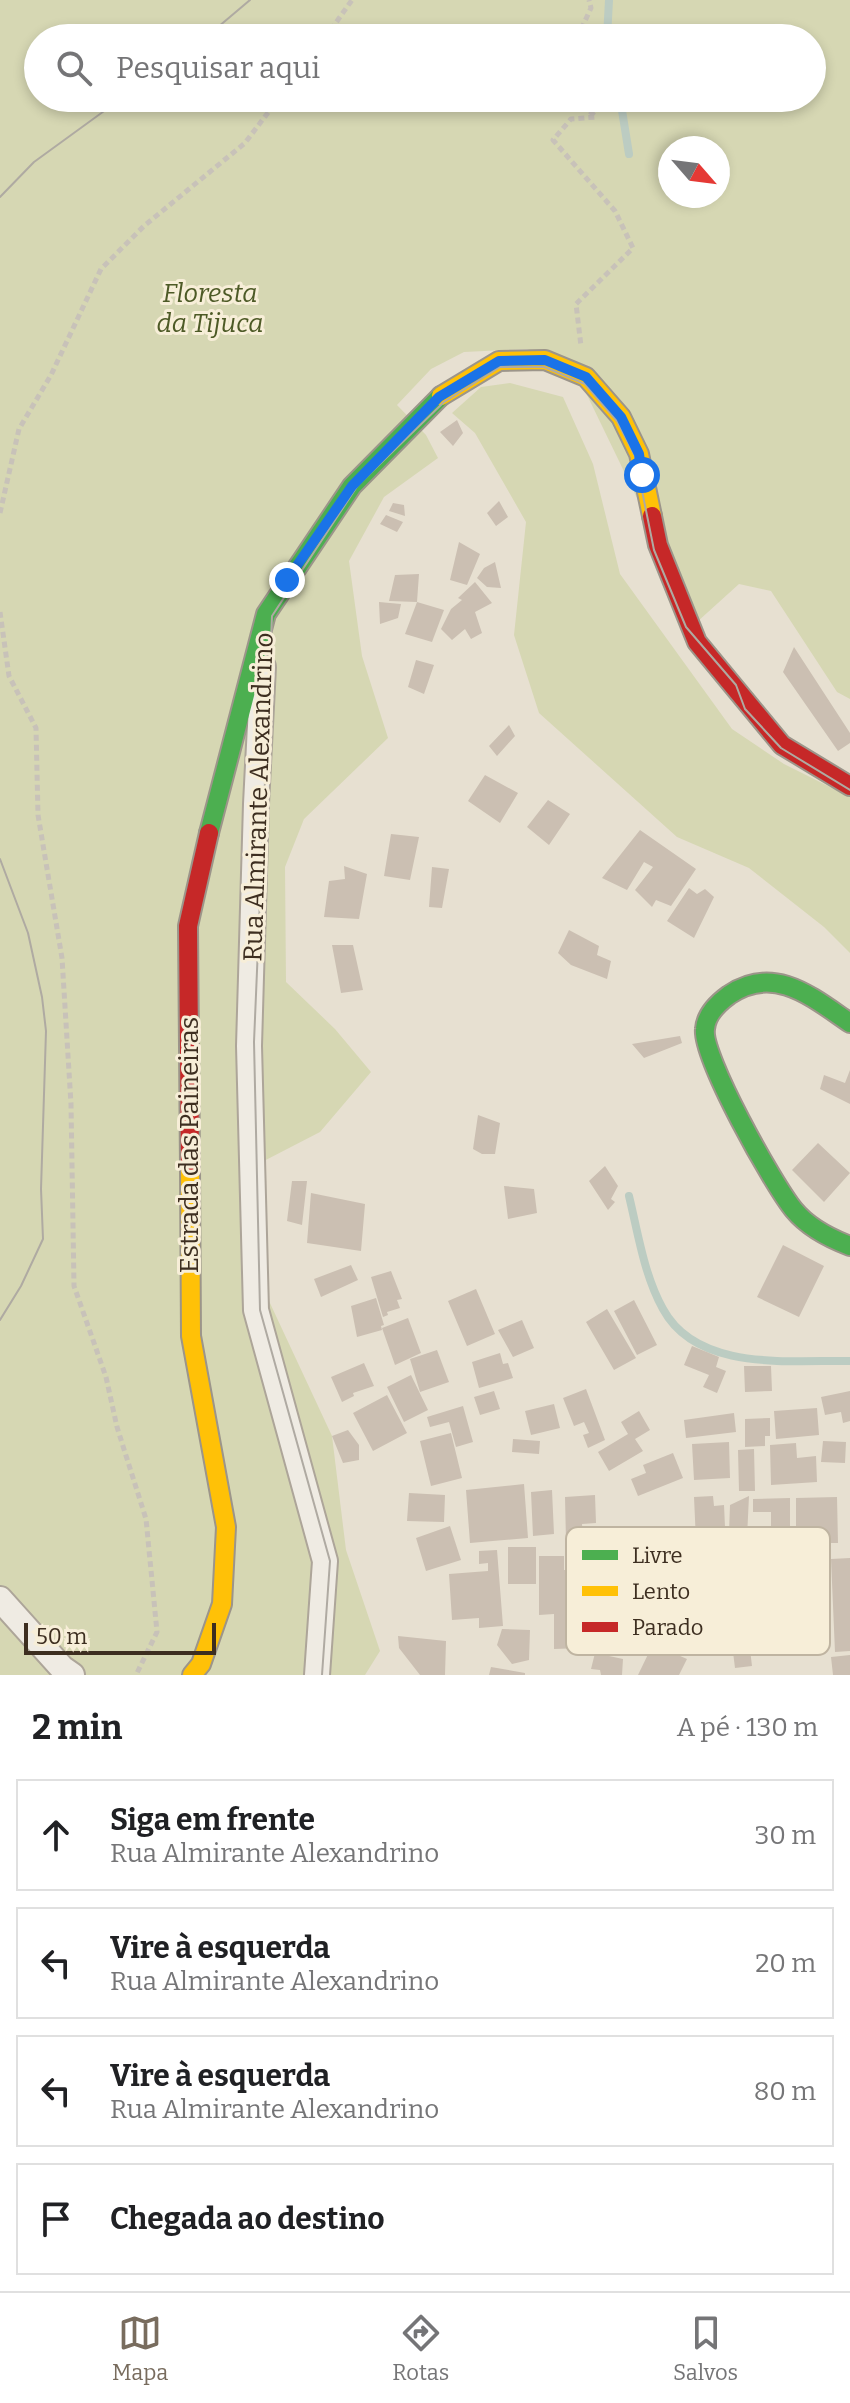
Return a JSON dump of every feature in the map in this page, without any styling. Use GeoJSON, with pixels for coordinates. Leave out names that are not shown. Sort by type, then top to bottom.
{"type":"FeatureCollection","features":[{"type":"Feature","properties":{"kind":"street","name":"Rua Almirante Alexandrino"},"geometry":{"type":"LineString","coordinates":[[317,1675],[325,1561],[256,1310],[249,1046],[256,804],[266,614],[352,486],[439,397],[499,361],[545,360],[586,377],[621,417],[639,454],[658,545],[697,642],[782,745],[850,786]]}},
{"type":"Feature","properties":{"kind":"street","name":"Estrada das Paineiras"},"geometry":{"type":"LineString","coordinates":[[192,1675],[201,1664],[222,1604],[226,1527],[191,1336],[188,926],[220,786],[266,614]]}},
{"type":"Feature","properties":{"kind":"street"},"geometry":{"type":"LineString","coordinates":[[850,1023],[799,989],[764,980],[738,987],[713,1007],[703,1033],[709,1054],[734,1105],[792,1208],[811,1226],[850,1246]]}},
{"type":"Feature","properties":{"kind":"street"},"geometry":{"type":"LineString","coordinates":[[0,1599],[62,1668],[72,1675]]}},
{"type":"Feature","properties":{"kind":"path"},"geometry":{"type":"LineString","coordinates":[[335,24],[352,0]]}},
{"type":"Feature","properties":{"kind":"path"},"geometry":{"type":"LineString","coordinates":[[584,24],[591,8],[589,0]]}},
{"type":"Feature","properties":{"kind":"path"},"geometry":{"type":"LineString","coordinates":[[0,513],[19,429],[51,375],[101,269],[144,226],[245,143],[268,112]]}},
{"type":"Feature","properties":{"kind":"path"},"geometry":{"type":"LineString","coordinates":[[586,377],[576,304],[633,248],[615,211],[553,140],[571,119],[596,117],[590,112]]}},
{"type":"Feature","properties":{"kind":"path"},"geometry":{"type":"LineString","coordinates":[[0,612],[9,676],[36,728],[38,815],[62,958],[71,1104],[74,1286],[106,1377],[117,1427],[146,1519],[157,1632],[136,1675]]}},
{"type":"Feature","properties":{"kind":"green space","name":"Floresta da Tijuca"},"geometry":{"type":"Polygon","coordinates":[[[0,0],[850,0],[850,699],[837,692],[771,591],[739,584],[697,622],[572,364],[527,349],[464,352],[431,369],[397,405],[426,435],[438,458],[384,497],[349,561],[362,656],[388,738],[304,819],[285,867],[286,982],[335,1029],[371,1072],[320,1132],[260,1163],[262,1286],[332,1436],[346,1550],[380,1651],[365,1675],[0,1675],[0,0]]]}},
{"type":"Feature","properties":{"kind":"green space"},"geometry":{"type":"Polygon","coordinates":[[[510,383],[563,397],[593,464],[620,574],[732,729],[784,764],[850,797],[850,953],[824,927],[749,868],[677,837],[539,713],[514,635],[526,522],[475,433],[452,413],[481,387],[510,383]]]}},
{"type":"Feature","properties":{"kind":"building"},"geometry":{"type":"Polygon","coordinates":[[[457,420],[463,433],[453,446],[440,432],[457,420]]]}},
{"type":"Feature","properties":{"kind":"building"},"geometry":{"type":"Polygon","coordinates":[[[499,501],[508,517],[496,526],[487,513],[499,501]]]}},
{"type":"Feature","properties":{"kind":"building"},"geometry":{"type":"Polygon","coordinates":[[[393,503],[404,505],[405,516],[389,511],[393,503]]]}},
{"type":"Feature","properties":{"kind":"building"},"geometry":{"type":"Polygon","coordinates":[[[386,515],[403,522],[397,532],[380,524],[386,515]]]}},
{"type":"Feature","properties":{"kind":"building"},"geometry":{"type":"Polygon","coordinates":[[[459,542],[480,554],[467,585],[450,580],[459,542]]]}},
{"type":"Feature","properties":{"kind":"building"},"geometry":{"type":"Polygon","coordinates":[[[495,562],[501,588],[487,587],[477,578],[484,568],[495,562]]]}},
{"type":"Feature","properties":{"kind":"building"},"geometry":{"type":"Polygon","coordinates":[[[419,574],[417,602],[389,601],[395,575],[419,574]]]}},
{"type":"Feature","properties":{"kind":"building"},"geometry":{"type":"Polygon","coordinates":[[[475,582],[492,603],[475,612],[482,633],[471,639],[465,629],[452,640],[441,629],[451,609],[462,600],[458,598],[475,582]]]}},
{"type":"Feature","properties":{"kind":"building"},"geometry":{"type":"Polygon","coordinates":[[[379,602],[401,604],[398,618],[380,624],[379,602]]]}},
{"type":"Feature","properties":{"kind":"building"},"geometry":{"type":"Polygon","coordinates":[[[417,602],[444,610],[432,642],[405,634],[417,602]]]}},
{"type":"Feature","properties":{"kind":"building"},"geometry":{"type":"Polygon","coordinates":[[[794,647],[850,733],[850,743],[838,751],[783,672],[794,647]]]}},
{"type":"Feature","properties":{"kind":"building"},"geometry":{"type":"Polygon","coordinates":[[[416,660],[434,665],[424,694],[408,687],[416,660]]]}},
{"type":"Feature","properties":{"kind":"building"},"geometry":{"type":"Polygon","coordinates":[[[509,725],[515,736],[497,756],[489,746],[509,725]]]}},
{"type":"Feature","properties":{"kind":"building"},"geometry":{"type":"Polygon","coordinates":[[[485,775],[518,793],[500,823],[468,801],[485,775]]]}},
{"type":"Feature","properties":{"kind":"building"},"geometry":{"type":"Polygon","coordinates":[[[548,800],[570,814],[549,845],[527,827],[548,800]]]}},
{"type":"Feature","properties":{"kind":"building"},"geometry":{"type":"Polygon","coordinates":[[[640,830],[696,869],[671,906],[656,900],[652,907],[635,890],[653,867],[644,862],[627,890],[602,878],[640,830]]]}},
{"type":"Feature","properties":{"kind":"building"},"geometry":{"type":"Polygon","coordinates":[[[391,834],[419,837],[410,880],[384,876],[391,834]]]}},
{"type":"Feature","properties":{"kind":"building"},"geometry":{"type":"Polygon","coordinates":[[[344,866],[367,874],[359,919],[324,917],[329,881],[345,879],[344,866]]]}},
{"type":"Feature","properties":{"kind":"building"},"geometry":{"type":"Polygon","coordinates":[[[432,867],[449,869],[442,908],[429,907],[432,867]]]}},
{"type":"Feature","properties":{"kind":"building"},"geometry":{"type":"Polygon","coordinates":[[[689,888],[697,894],[705,889],[714,897],[694,938],[667,921],[689,888]]]}},
{"type":"Feature","properties":{"kind":"building"},"geometry":{"type":"Polygon","coordinates":[[[569,930],[599,946],[597,955],[611,961],[607,979],[571,965],[558,953],[569,930]]]}},
{"type":"Feature","properties":{"kind":"building"},"geometry":{"type":"Polygon","coordinates":[[[332,945],[353,945],[363,990],[341,993],[332,945]]]}},
{"type":"Feature","properties":{"kind":"building"},"geometry":{"type":"Polygon","coordinates":[[[680,1036],[682,1043],[644,1058],[632,1044],[680,1036]]]}},
{"type":"Feature","properties":{"kind":"building"},"geometry":{"type":"Polygon","coordinates":[[[850,1070],[850,1104],[820,1089],[824,1075],[845,1083],[850,1070]]]}},
{"type":"Feature","properties":{"kind":"building"},"geometry":{"type":"Polygon","coordinates":[[[478,1115],[500,1123],[495,1154],[482,1154],[473,1149],[478,1115]]]}},
{"type":"Feature","properties":{"kind":"building"},"geometry":{"type":"Polygon","coordinates":[[[818,1143],[850,1173],[824,1202],[792,1170],[818,1143]]]}},
{"type":"Feature","properties":{"kind":"building"},"geometry":{"type":"Polygon","coordinates":[[[605,1166],[618,1186],[611,1199],[615,1202],[608,1210],[589,1181],[605,1166]]]}},
{"type":"Feature","properties":{"kind":"building"},"geometry":{"type":"Polygon","coordinates":[[[292,1181],[307,1181],[302,1225],[287,1221],[292,1181]]]}},
{"type":"Feature","properties":{"kind":"building"},"geometry":{"type":"Polygon","coordinates":[[[504,1186],[534,1189],[537,1213],[508,1219],[504,1186]]]}},
{"type":"Feature","properties":{"kind":"building"},"geometry":{"type":"Polygon","coordinates":[[[311,1193],[365,1204],[361,1251],[307,1243],[311,1193]]]}},
{"type":"Feature","properties":{"kind":"building"},"geometry":{"type":"Polygon","coordinates":[[[783,1245],[824,1266],[799,1317],[757,1297],[783,1245]]]}},
{"type":"Feature","properties":{"kind":"building"},"geometry":{"type":"Polygon","coordinates":[[[351,1265],[358,1280],[321,1297],[314,1279],[351,1265]]]}},
{"type":"Feature","properties":{"kind":"building"},"geometry":{"type":"Polygon","coordinates":[[[391,1271],[402,1299],[397,1300],[400,1308],[387,1312],[388,1315],[383,1317],[371,1277],[391,1271]]]}},
{"type":"Feature","properties":{"kind":"building"},"geometry":{"type":"Polygon","coordinates":[[[476,1289],[495,1334],[467,1346],[448,1301],[476,1289]]]}},
{"type":"Feature","properties":{"kind":"building"},"geometry":{"type":"Polygon","coordinates":[[[376,1298],[384,1325],[381,1326],[382,1330],[357,1337],[351,1306],[376,1298]]]}},
{"type":"Feature","properties":{"kind":"building"},"geometry":{"type":"Polygon","coordinates":[[[634,1300],[657,1345],[637,1355],[614,1311],[634,1300]]]}},
{"type":"Feature","properties":{"kind":"building"},"geometry":{"type":"Polygon","coordinates":[[[607,1309],[636,1358],[614,1370],[586,1322],[607,1309]]]}},
{"type":"Feature","properties":{"kind":"building"},"geometry":{"type":"Polygon","coordinates":[[[408,1318],[421,1353],[395,1365],[382,1328],[408,1318]]]}},
{"type":"Feature","properties":{"kind":"building"},"geometry":{"type":"Polygon","coordinates":[[[522,1320],[534,1348],[513,1357],[498,1330],[522,1320]]]}},
{"type":"Feature","properties":{"kind":"building"},"geometry":{"type":"Polygon","coordinates":[[[692,1346],[719,1357],[716,1367],[726,1371],[717,1393],[703,1387],[709,1375],[684,1365],[692,1346]]]}},
{"type":"Feature","properties":{"kind":"building"},"geometry":{"type":"Polygon","coordinates":[[[437,1350],[449,1382],[420,1392],[410,1359],[437,1350]]]}},
{"type":"Feature","properties":{"kind":"building"},"geometry":{"type":"Polygon","coordinates":[[[500,1353],[503,1364],[508,1363],[513,1378],[479,1388],[472,1362],[500,1353]]]}},
{"type":"Feature","properties":{"kind":"building"},"geometry":{"type":"Polygon","coordinates":[[[364,1363],[374,1386],[353,1393],[354,1396],[342,1402],[331,1377],[364,1363]]]}},
{"type":"Feature","properties":{"kind":"building"},"geometry":{"type":"Polygon","coordinates":[[[744,1366],[771,1366],[772,1391],[745,1392],[744,1366]]]}},
{"type":"Feature","properties":{"kind":"building"},"geometry":{"type":"Polygon","coordinates":[[[411,1375],[428,1410],[404,1422],[387,1387],[411,1375]]]}},
{"type":"Feature","properties":{"kind":"building"},"geometry":{"type":"Polygon","coordinates":[[[586,1389],[605,1440],[588,1448],[583,1435],[589,1433],[584,1422],[574,1426],[563,1398],[586,1389]]]}},
{"type":"Feature","properties":{"kind":"building"},"geometry":{"type":"Polygon","coordinates":[[[494,1391],[500,1409],[480,1415],[474,1397],[494,1391]]]}},
{"type":"Feature","properties":{"kind":"building"},"geometry":{"type":"Polygon","coordinates":[[[850,1391],[850,1421],[843,1423],[841,1412],[825,1415],[821,1397],[850,1391]]]}},
{"type":"Feature","properties":{"kind":"building"},"geometry":{"type":"Polygon","coordinates":[[[387,1395],[407,1433],[373,1451],[353,1413],[387,1395]]]}},
{"type":"Feature","properties":{"kind":"building"},"geometry":{"type":"Polygon","coordinates":[[[554,1404],[560,1428],[531,1435],[525,1411],[554,1404]]]}},
{"type":"Feature","properties":{"kind":"building"},"geometry":{"type":"Polygon","coordinates":[[[463,1406],[473,1442],[456,1447],[449,1422],[430,1427],[427,1417],[463,1406]]]}},
{"type":"Feature","properties":{"kind":"building"},"geometry":{"type":"Polygon","coordinates":[[[817,1408],[819,1435],[776,1439],[774,1411],[817,1408]]]}},
{"type":"Feature","properties":{"kind":"building"},"geometry":{"type":"Polygon","coordinates":[[[639,1411],[650,1430],[635,1439],[643,1451],[609,1471],[598,1452],[628,1434],[621,1422],[639,1411]]]}},
{"type":"Feature","properties":{"kind":"building"},"geometry":{"type":"Polygon","coordinates":[[[734,1413],[736,1432],[686,1438],[684,1420],[734,1413]]]}},
{"type":"Feature","properties":{"kind":"building"},"geometry":{"type":"Polygon","coordinates":[[[770,1418],[770,1436],[765,1436],[765,1446],[745,1447],[745,1419],[770,1418]]]}},
{"type":"Feature","properties":{"kind":"building"},"geometry":{"type":"Polygon","coordinates":[[[348,1430],[359,1445],[359,1460],[343,1463],[332,1436],[348,1430]]]}},
{"type":"Feature","properties":{"kind":"building"},"geometry":{"type":"Polygon","coordinates":[[[451,1433],[462,1478],[431,1486],[420,1441],[451,1433]]]}},
{"type":"Feature","properties":{"kind":"building"},"geometry":{"type":"Polygon","coordinates":[[[513,1439],[540,1441],[539,1454],[512,1452],[513,1439]]]}},
{"type":"Feature","properties":{"kind":"building"},"geometry":{"type":"Polygon","coordinates":[[[823,1441],[846,1442],[845,1463],[821,1462],[823,1441]]]}},
{"type":"Feature","properties":{"kind":"building"},"geometry":{"type":"Polygon","coordinates":[[[729,1442],[730,1478],[694,1480],[692,1444],[729,1442]]]}},
{"type":"Feature","properties":{"kind":"building"},"geometry":{"type":"Polygon","coordinates":[[[796,1443],[797,1458],[816,1456],[817,1482],[771,1485],[770,1445],[796,1443]]]}},
{"type":"Feature","properties":{"kind":"building"},"geometry":{"type":"Polygon","coordinates":[[[754,1449],[755,1491],[739,1491],[738,1450],[754,1449]]]}},
{"type":"Feature","properties":{"kind":"building"},"geometry":{"type":"Polygon","coordinates":[[[673,1453],[683,1478],[638,1496],[631,1479],[646,1473],[643,1465],[673,1453]]]}},
{"type":"Feature","properties":{"kind":"building"},"geometry":{"type":"Polygon","coordinates":[[[524,1484],[528,1538],[470,1543],[466,1490],[524,1484]]]}},
{"type":"Feature","properties":{"kind":"building"},"geometry":{"type":"Polygon","coordinates":[[[552,1490],[554,1534],[533,1536],[531,1492],[552,1490]]]}},
{"type":"Feature","properties":{"kind":"building"},"geometry":{"type":"Polygon","coordinates":[[[409,1493],[445,1495],[444,1522],[407,1521],[409,1493]]]}},
{"type":"Feature","properties":{"kind":"building"},"geometry":{"type":"Polygon","coordinates":[[[595,1495],[596,1523],[566,1527],[566,1541],[565,1497],[595,1495]]]}},
{"type":"Feature","properties":{"kind":"building"},"geometry":{"type":"Polygon","coordinates":[[[713,1496],[714,1506],[724,1505],[725,1527],[695,1527],[694,1497],[713,1496]]]}},
{"type":"Feature","properties":{"kind":"building"},"geometry":{"type":"Polygon","coordinates":[[[749,1496],[748,1527],[729,1527],[730,1505],[749,1496]]]}},
{"type":"Feature","properties":{"kind":"building"},"geometry":{"type":"Polygon","coordinates":[[[837,1497],[838,1543],[830,1543],[830,1527],[796,1527],[796,1498],[837,1497]]]}},
{"type":"Feature","properties":{"kind":"building"},"geometry":{"type":"Polygon","coordinates":[[[790,1498],[790,1527],[771,1527],[771,1512],[753,1512],[753,1499],[790,1498]]]}},
{"type":"Feature","properties":{"kind":"building"},"geometry":{"type":"Polygon","coordinates":[[[450,1526],[461,1560],[426,1571],[416,1538],[450,1526]]]}},
{"type":"Feature","properties":{"kind":"building"},"geometry":{"type":"Polygon","coordinates":[[[508,1547],[536,1547],[536,1584],[508,1584],[508,1547]]]}},
{"type":"Feature","properties":{"kind":"building"},"geometry":{"type":"Polygon","coordinates":[[[497,1550],[503,1626],[479,1628],[479,1618],[452,1620],[449,1574],[488,1571],[488,1563],[479,1564],[479,1551],[497,1550]]]}},
{"type":"Feature","properties":{"kind":"building"},"geometry":{"type":"Polygon","coordinates":[[[539,1556],[564,1556],[566,1649],[554,1649],[554,1614],[539,1615],[539,1556]]]}},
{"type":"Feature","properties":{"kind":"building"},"geometry":{"type":"Polygon","coordinates":[[[850,1558],[850,1651],[835,1652],[831,1559],[850,1558]]]}},
{"type":"Feature","properties":{"kind":"building"},"geometry":{"type":"Polygon","coordinates":[[[502,1629],[530,1630],[529,1660],[512,1664],[497,1645],[502,1629]]]}},
{"type":"Feature","properties":{"kind":"building"},"geometry":{"type":"Polygon","coordinates":[[[398,1636],[446,1641],[445,1675],[420,1675],[399,1648],[398,1636]]]}},
{"type":"Feature","properties":{"kind":"building"},"geometry":{"type":"Polygon","coordinates":[[[594,1655],[623,1659],[622,1675],[601,1675],[600,1670],[591,1669],[594,1655]]]}},
{"type":"Feature","properties":{"kind":"building"},"geometry":{"type":"Polygon","coordinates":[[[648,1655],[678,1655],[687,1659],[679,1675],[638,1675],[648,1655]]]}},
{"type":"Feature","properties":{"kind":"building"},"geometry":{"type":"Polygon","coordinates":[[[733,1655],[751,1655],[752,1666],[735,1668],[733,1655]]]}},
{"type":"Feature","properties":{"kind":"building"},"geometry":{"type":"Polygon","coordinates":[[[850,1655],[850,1675],[833,1675],[831,1657],[850,1655]]]}},
{"type":"Feature","properties":{"kind":"building"},"geometry":{"type":"Polygon","coordinates":[[[491,1667],[525,1673],[525,1675],[489,1675],[491,1667]]]}},
{"type":"Feature","properties":{"kind":"waterway"},"geometry":{"type":"LineString","coordinates":[[608,24],[609,0]]}},
{"type":"Feature","properties":{"kind":"waterway"},"geometry":{"type":"LineString","coordinates":[[622,112],[629,154]]}},
{"type":"Feature","properties":{"kind":"waterway"},"geometry":{"type":"LineString","coordinates":[[629,1196],[642,1254],[663,1309],[678,1329],[698,1344],[721,1353],[773,1361],[850,1361]]}},
{"type":"Feature","properties":{"kind":"tram line"},"geometry":{"type":"LineString","coordinates":[[222,24],[250,0]]}},
{"type":"Feature","properties":{"kind":"tram line"},"geometry":{"type":"LineString","coordinates":[[0,197],[34,162],[103,112]]}},
{"type":"Feature","properties":{"kind":"tram line"},"geometry":{"type":"LineString","coordinates":[[322,1675],[330,1561],[260,1310],[254,1042],[272,616],[358,485],[444,402],[500,367],[544,367],[585,384],[617,421],[635,456],[654,550],[686,627],[736,685],[745,709],[781,748],[850,790]]}},
{"type":"Feature","properties":{"kind":"tram line"},"geometry":{"type":"LineString","coordinates":[[0,859],[28,933],[46,1031],[41,1189],[43,1239],[21,1286],[0,1320]]}},
{"type":"Feature","properties":{"kind":"traffic: fast"},"geometry":{"type":"LineString","coordinates":[[209,833],[266,614],[352,486],[441,396]]}},
{"type":"Feature","properties":{"kind":"traffic: fast"},"geometry":{"type":"LineString","coordinates":[[850,1023],[792,988],[777,983],[762,983],[746,986],[725,998],[710,1014],[705,1029],[707,1044],[726,1092],[784,1196],[812,1227],[850,1246]]}},
{"type":"Feature","properties":{"kind":"traffic: slow"},"geometry":{"type":"LineString","coordinates":[[441,396],[499,361],[545,360],[586,377],[621,417],[639,454],[652,516]]}},
{"type":"Feature","properties":{"kind":"traffic: slow"},"geometry":{"type":"LineString","coordinates":[[190,1167],[191,1336],[226,1527],[222,1604],[201,1664],[192,1675]]}},
{"type":"Feature","properties":{"kind":"traffic: jam"},"geometry":{"type":"LineString","coordinates":[[652,516],[658,545],[697,642],[782,745],[850,786]]}},
{"type":"Feature","properties":{"kind":"traffic: jam"},"geometry":{"type":"LineString","coordinates":[[190,1167],[188,926],[209,833]]}},
{"type":"Feature","properties":{"kind":"route"},"geometry":{"type":"LineString","coordinates":[[287,580],[352,486],[439,397],[499,361],[545,360],[586,377],[621,417],[639,454],[642,475]]}}]}
